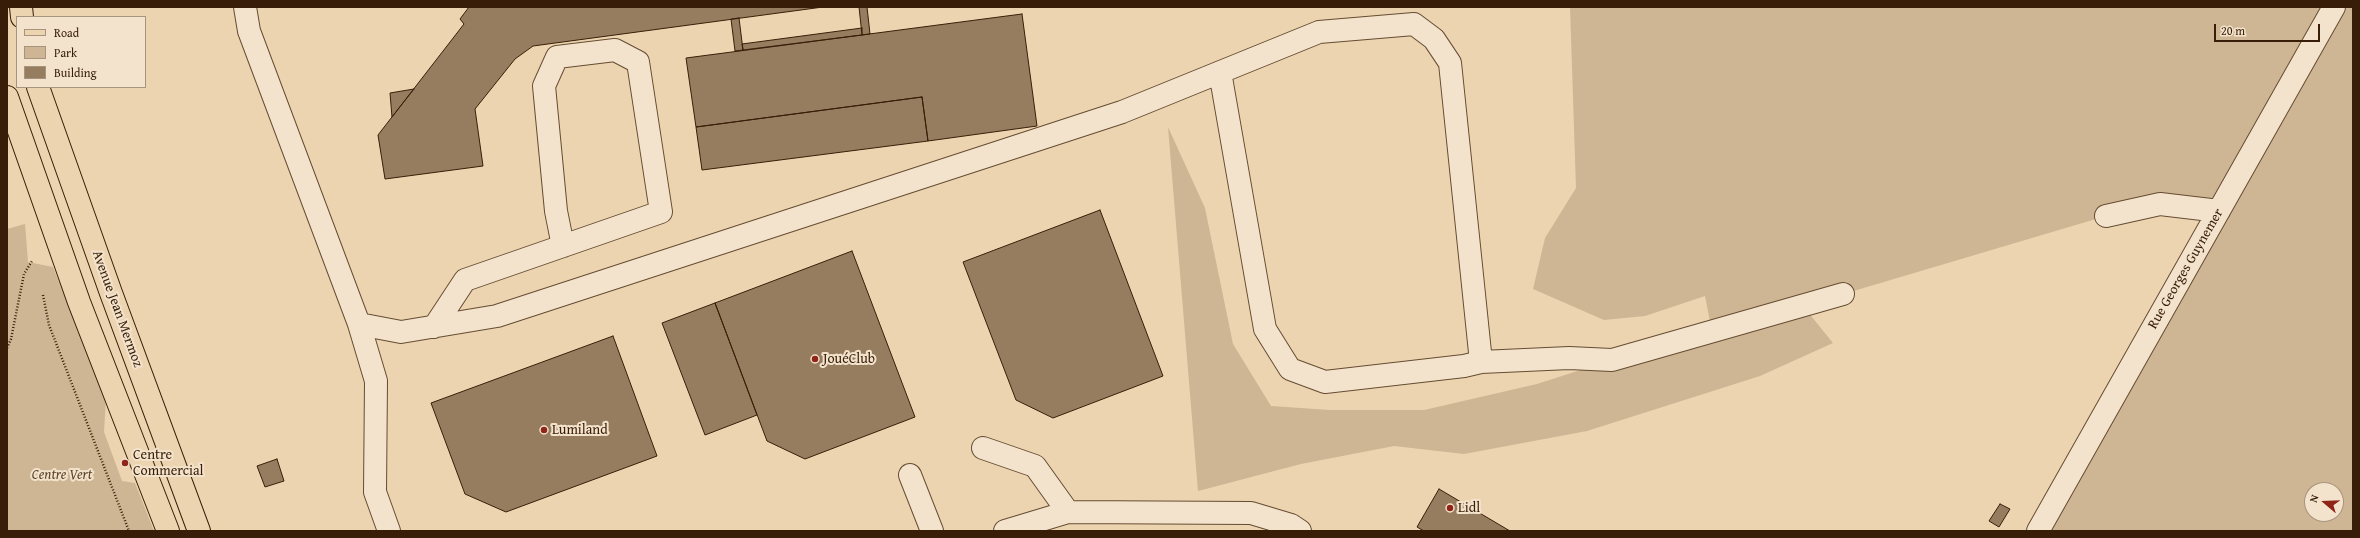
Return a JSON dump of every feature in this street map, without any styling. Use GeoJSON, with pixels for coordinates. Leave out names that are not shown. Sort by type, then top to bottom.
{"type":"FeatureCollection","features":[{"type":"Feature","properties":{"kind":"main road","name":"Avenue Jean Mermoz"},"geometry":{"type":"LineString","coordinates":[[38,88],[108,286],[200,531]]}},
{"type":"Feature","properties":{"kind":"main road"},"geometry":{"type":"LineString","coordinates":[[7,97],[80,302],[168,531]]}},
{"type":"Feature","properties":{"kind":"street"},"geometry":{"type":"LineString","coordinates":[[245,7],[248,31],[359,324],[376,381],[375,492],[389,531]]}},
{"type":"Feature","properties":{"kind":"street","name":"Rue Georges Guynemer"},"geometry":{"type":"LineString","coordinates":[[2038,531],[2334,7]]}},
{"type":"Feature","properties":{"kind":"street"},"geometry":{"type":"LineString","coordinates":[[359,324],[400,332],[497,316],[815,214],[1122,112],[1319,32],[1414,24],[1434,39],[1450,63],[1477,307],[1481,362]]}},
{"type":"Feature","properties":{"kind":"street"},"geometry":{"type":"LineString","coordinates":[[434,327],[465,280],[563,246],[661,212],[638,62],[615,50],[557,58],[544,86],[556,211],[563,246]]}},
{"type":"Feature","properties":{"kind":"street"},"geometry":{"type":"LineString","coordinates":[[1220,72],[1265,329],[1290,369],[1325,382],[1464,366],[1481,362],[1569,358],[1612,360],[1843,294]]}},
{"type":"Feature","properties":{"kind":"street"},"geometry":{"type":"LineString","coordinates":[[2106,216],[2160,204],[2219,211]]}},
{"type":"Feature","properties":{"kind":"street"},"geometry":{"type":"LineString","coordinates":[[983,448],[1036,466],[1068,512]]}},
{"type":"Feature","properties":{"kind":"street"},"geometry":{"type":"LineString","coordinates":[[910,475],[932,531]]}},
{"type":"Feature","properties":{"kind":"street"},"geometry":{"type":"LineString","coordinates":[[1005,531],[1068,512],[1251,513],[1291,525],[1300,531]]}},
{"type":"Feature","properties":{"kind":"path"},"geometry":{"type":"LineString","coordinates":[[7,348],[11,339],[24,274],[34,256]]}},
{"type":"Feature","properties":{"kind":"path"},"geometry":{"type":"LineString","coordinates":[[42,294],[49,324],[130,531]]}},
{"type":"Feature","properties":{"kind":"green space"},"geometry":{"type":"Polygon","coordinates":[[[1570,7],[2353,7],[2353,531],[2038,531],[2219,211],[2106,216],[1803,306],[1833,343],[1760,376],[1587,431],[1464,454],[1394,446],[1301,464],[1198,491],[1168,127],[1205,208],[1233,344],[1271,406],[1330,410],[1424,410],[1537,384],[1612,360],[1712,332],[1705,296],[1645,316],[1604,320],[1533,289],[1545,238],[1576,188],[1570,7]]]}},
{"type":"Feature","properties":{"kind":"green space","name":"Centre Vert"},"geometry":{"type":"Polygon","coordinates":[[[25,224],[28,262],[53,267],[106,398],[104,432],[122,481],[135,483],[154,531],[7,531],[7,229],[25,224]]]}},
{"type":"Feature","properties":{"kind":"building"},"geometry":{"type":"Polygon","coordinates":[[[469,7],[823,7],[533,46],[515,59],[475,109],[483,166],[385,179],[378,135],[464,24],[460,19],[469,7]]]}},
{"type":"Feature","properties":{"kind":"building"},"geometry":{"type":"Polygon","coordinates":[[[859,7],[867,7],[870,34],[862,35],[859,7]]]}},
{"type":"Feature","properties":{"kind":"building"},"geometry":{"type":"Polygon","coordinates":[[[1022,14],[1037,126],[928,141],[922,97],[696,127],[686,58],[1022,14]]]}},
{"type":"Feature","properties":{"kind":"building"},"geometry":{"type":"Polygon","coordinates":[[[739,18],[743,50],[735,51],[731,19],[739,18]]]}},
{"type":"Feature","properties":{"kind":"building"},"geometry":{"type":"Polygon","coordinates":[[[862,28],[862,35],[743,50],[742,44],[862,28]]]}},
{"type":"Feature","properties":{"kind":"building"},"geometry":{"type":"Polygon","coordinates":[[[414,89],[392,117],[390,93],[414,89]]]}},
{"type":"Feature","properties":{"kind":"building"},"geometry":{"type":"Polygon","coordinates":[[[922,97],[928,141],[702,170],[696,127],[922,97]]]}},
{"type":"Feature","properties":{"kind":"building"},"geometry":{"type":"Polygon","coordinates":[[[1100,210],[1163,376],[1053,418],[1016,400],[963,262],[1100,210]]]}},
{"type":"Feature","properties":{"kind":"building","name":"JouéClub"},"geometry":{"type":"Polygon","coordinates":[[[852,251],[915,417],[805,459],[767,441],[715,303],[852,251]]]}},
{"type":"Feature","properties":{"kind":"building"},"geometry":{"type":"Polygon","coordinates":[[[715,303],[757,415],[705,435],[662,323],[715,303]]]}},
{"type":"Feature","properties":{"kind":"building","name":"Lumiland"},"geometry":{"type":"Polygon","coordinates":[[[613,336],[657,456],[506,512],[465,494],[431,403],[613,336]]]}},
{"type":"Feature","properties":{"kind":"building"},"geometry":{"type":"Polygon","coordinates":[[[277,459],[284,481],[265,487],[257,466],[277,459]]]}},
{"type":"Feature","properties":{"kind":"building","name":"Lidl"},"geometry":{"type":"Polygon","coordinates":[[[1439,489],[1510,531],[1424,531],[1417,527],[1439,489]]]}},
{"type":"Feature","properties":{"kind":"building"},"geometry":{"type":"Polygon","coordinates":[[[2000,504],[2010,509],[1999,527],[1989,521],[2000,504]]]}},
{"type":"Feature","properties":{"kind":"place","name":"JouéClub"},"geometry":{"type":"Point","coordinates":[815,359]}},
{"type":"Feature","properties":{"kind":"place","name":"Lumiland"},"geometry":{"type":"Point","coordinates":[544,430]}},
{"type":"Feature","properties":{"kind":"place","name":"Centre Commercial"},"geometry":{"type":"Point","coordinates":[125,463]}},
{"type":"Feature","properties":{"kind":"place","name":"Lidl"},"geometry":{"type":"Point","coordinates":[1450,508]}}]}
